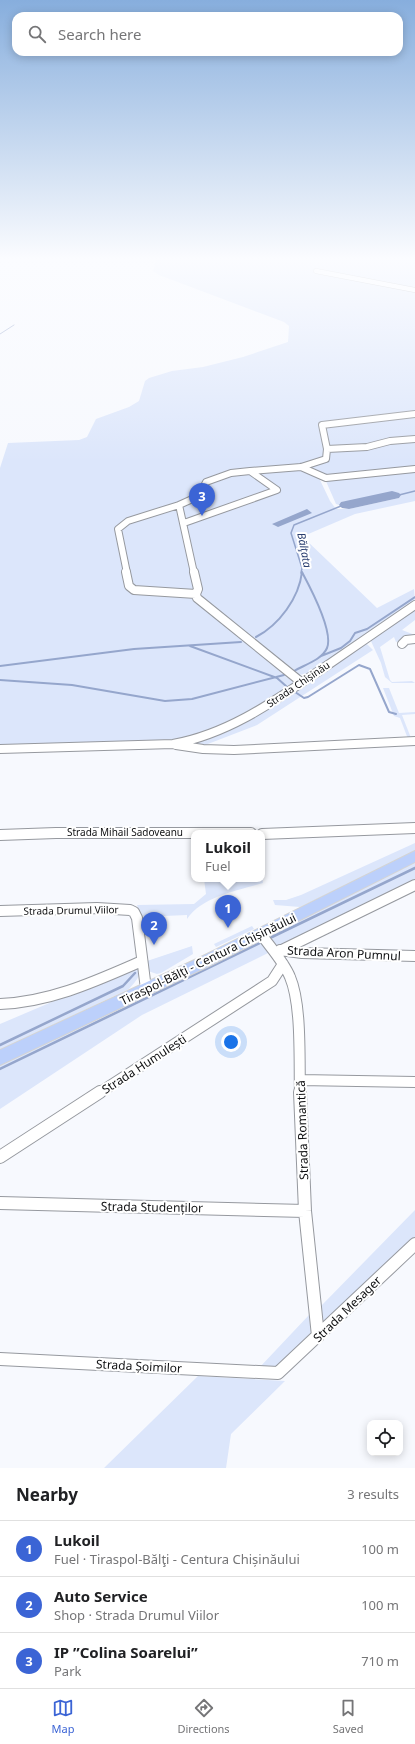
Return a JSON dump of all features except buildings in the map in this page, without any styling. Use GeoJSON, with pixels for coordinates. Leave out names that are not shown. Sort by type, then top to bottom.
{"type":"FeatureCollection","features":[{"type":"Feature","properties":{"kind":"highway","name":"Tiraspol-Bălţi - Centura Chișinăului"},"geometry":{"type":"LineString","coordinates":[[0,1058],[261,934],[415,856]]}},
{"type":"Feature","properties":{"kind":"street"},"geometry":{"type":"LineString","coordinates":[[196,594],[134,590],[129,586],[118,529],[135,519],[179,505],[199,496],[206,482],[231,473],[302,467],[326,459],[327,449],[322,425],[415,414]]}},
{"type":"Feature","properties":{"kind":"street"},"geometry":{"type":"LineString","coordinates":[[327,449],[367,447],[390,441],[415,439]]}},
{"type":"Feature","properties":{"kind":"street"},"geometry":{"type":"LineString","coordinates":[[302,467],[326,478],[415,469]]}},
{"type":"Feature","properties":{"kind":"street"},"geometry":{"type":"LineString","coordinates":[[184,523],[277,490],[250,471]]}},
{"type":"Feature","properties":{"kind":"street"},"geometry":{"type":"LineString","coordinates":[[179,505],[198,589],[196,594]]}},
{"type":"Feature","properties":{"kind":"street"},"geometry":{"type":"LineString","coordinates":[[196,594],[198,598],[301,682]]}},
{"type":"Feature","properties":{"kind":"street","name":"Strada Chișinău"},"geometry":{"type":"LineString","coordinates":[[0,749],[173,744],[189,741],[228,727],[256,712],[415,605]]}},
{"type":"Feature","properties":{"kind":"street"},"geometry":{"type":"LineString","coordinates":[[402,644],[406,640],[415,639]]}},
{"type":"Feature","properties":{"kind":"street","name":"Strada Chișinău"},"geometry":{"type":"LineString","coordinates":[[173,744],[198,749],[234,750],[415,741]]}},
{"type":"Feature","properties":{"kind":"street"},"geometry":{"type":"LineString","coordinates":[[265,834],[415,828]]}},
{"type":"Feature","properties":{"kind":"street","name":"Strada Mihail Sadoveanu"},"geometry":{"type":"LineString","coordinates":[[0,835],[64,832],[191,833]]}},
{"type":"Feature","properties":{"kind":"street"},"geometry":{"type":"LineString","coordinates":[[277,949],[415,885]]}},
{"type":"Feature","properties":{"kind":"street","name":"Strada Drumul Viilor"},"geometry":{"type":"LineString","coordinates":[[0,911],[98,908],[130,910],[134,912],[146,989]]}},
{"type":"Feature","properties":{"kind":"street","name":"Strada Romantică"},"geometry":{"type":"LineString","coordinates":[[261,934],[277,949],[282,964],[294,986],[297,1012],[305,1211],[318,1336]]}},
{"type":"Feature","properties":{"kind":"street","name":"Strada Aron Pumnul"},"geometry":{"type":"LineString","coordinates":[[277,949],[302,954],[415,956]]}},
{"type":"Feature","properties":{"kind":"street"},"geometry":{"type":"LineString","coordinates":[[0,1004],[26,1001],[63,993],[142,961]]}},
{"type":"Feature","properties":{"kind":"street","name":"Strada Humulești"},"geometry":{"type":"LineString","coordinates":[[0,1157],[272,981],[278,974],[282,964]]}},
{"type":"Feature","properties":{"kind":"street"},"geometry":{"type":"LineString","coordinates":[[300,1080],[415,1082]]}},
{"type":"Feature","properties":{"kind":"street","name":"Strada Studenților"},"geometry":{"type":"LineString","coordinates":[[0,1203],[305,1211]]}},
{"type":"Feature","properties":{"kind":"street","name":"Strada Mesager"},"geometry":{"type":"LineString","coordinates":[[278,1374],[415,1244]]}},
{"type":"Feature","properties":{"kind":"street","name":"Strada Șoimilor"},"geometry":{"type":"LineString","coordinates":[[0,1359],[278,1374]]}},
{"type":"Feature","properties":{"kind":"shaded area"},"geometry":{"type":"Polygon","coordinates":[[[289,326],[415,326],[415,501],[355,514],[306,535],[304,538],[377,608],[414,589],[415,602],[308,674],[295,675],[293,684],[256,708],[227,723],[202,733],[179,739],[154,742],[0,746],[0,468],[8,443],[79,440],[87,437],[96,419],[129,407],[139,401],[145,381],[149,378],[172,371],[203,367],[243,357],[288,342],[289,326]],[[325,479],[320,480],[330,501],[336,509],[349,509],[399,498],[401,495],[341,502],[339,505],[336,504],[325,479]]]}},
{"type":"Feature","properties":{"kind":"shaded area"},"geometry":{"type":"Polygon","coordinates":[[[415,608],[415,620],[402,630],[415,635],[415,637],[396,642],[394,637],[380,647],[390,680],[392,682],[412,681],[415,683],[392,683],[385,677],[381,663],[370,639],[415,608]]]}},
{"type":"Feature","properties":{"kind":"shaded area"},"geometry":{"type":"Polygon","coordinates":[[[366,643],[373,650],[257,725],[200,747],[190,744],[244,723],[366,643]]]}},
{"type":"Feature","properties":{"kind":"shaded area"},"geometry":{"type":"Polygon","coordinates":[[[383,688],[389,688],[399,713],[415,712],[415,714],[402,715],[411,738],[408,739],[400,718],[394,716],[383,688]]]}},
{"type":"Feature","properties":{"kind":"shaded area"},"geometry":{"type":"Polygon","coordinates":[[[415,843],[415,852],[300,907],[275,905],[273,900],[286,900],[301,895],[415,843]]]}},
{"type":"Feature","properties":{"kind":"shaded area"},"geometry":{"type":"Polygon","coordinates":[[[415,861],[415,882],[279,948],[267,933],[415,861]]]}},
{"type":"Feature","properties":{"kind":"shaded area"},"geometry":{"type":"Polygon","coordinates":[[[204,882],[263,882],[221,895],[202,905],[187,919],[187,915],[141,917],[137,905],[194,904],[206,894],[204,882]]]}},
{"type":"Feature","properties":{"kind":"shaded area"},"geometry":{"type":"Polygon","coordinates":[[[252,926],[254,929],[216,947],[214,944],[252,926]]]}},
{"type":"Feature","properties":{"kind":"shaded area"},"geometry":{"type":"Polygon","coordinates":[[[259,938],[270,952],[142,1015],[0,1109],[0,1062],[259,938]]]}},
{"type":"Feature","properties":{"kind":"shaded area"},"geometry":{"type":"Polygon","coordinates":[[[192,946],[193,954],[161,973],[157,974],[148,971],[147,961],[192,946]]]}},
{"type":"Feature","properties":{"kind":"shaded area"},"geometry":{"type":"Polygon","coordinates":[[[134,967],[139,969],[139,975],[137,980],[129,989],[0,1050],[0,1024],[134,967]]]}},
{"type":"Feature","properties":{"kind":"shaded area"},"geometry":{"type":"Polygon","coordinates":[[[415,1210],[415,1237],[323,1325],[321,1306],[415,1210]]]}},
{"type":"Feature","properties":{"kind":"shaded area"},"geometry":{"type":"Polygon","coordinates":[[[309,1315],[311,1334],[275,1369],[259,1368],[309,1315]]]}},
{"type":"Feature","properties":{"kind":"shaded area"},"geometry":{"type":"Polygon","coordinates":[[[198,1376],[285,1381],[231,1434],[226,1468],[104,1468],[198,1376]]]}},
{"type":"Feature","properties":{"kind":"water"},"geometry":{"type":"Polygon","coordinates":[[[392,491],[401,495],[399,498],[349,509],[342,508],[339,505],[341,502],[392,491]]]}},
{"type":"Feature","properties":{"kind":"water"},"geometry":{"type":"Polygon","coordinates":[[[307,509],[312,513],[278,527],[272,524],[307,509]]]}},
{"type":"Feature","properties":{"kind":"waterway"},"geometry":{"type":"LineString","coordinates":[[0,334],[13,326]]}},
{"type":"Feature","properties":{"kind":"waterway","name":"Bălţata"},"geometry":{"type":"LineString","coordinates":[[399,495],[415,491]]}},
{"type":"Feature","properties":{"kind":"waterway","name":"Bălţata"},"geometry":{"type":"LineString","coordinates":[[301,573],[302,568],[291,533],[294,525],[341,506]]}},
{"type":"Feature","properties":{"kind":"waterway","name":"Bălţata"},"geometry":{"type":"LineString","coordinates":[[256,637],[280,618],[286,610],[297,591],[302,572],[320,609],[327,631],[327,648],[321,656]]}},
{"type":"Feature","properties":{"kind":"waterway"},"geometry":{"type":"LineString","coordinates":[[321,656],[341,648],[350,641],[355,633],[367,629],[415,597]]}},
{"type":"Feature","properties":{"kind":"waterway","name":"Bălţata"},"geometry":{"type":"LineString","coordinates":[[0,666],[134,649],[241,642]]}},
{"type":"Feature","properties":{"kind":"waterway"},"geometry":{"type":"LineString","coordinates":[[190,646],[275,677]]}},
{"type":"Feature","properties":{"kind":"waterway"},"geometry":{"type":"LineString","coordinates":[[294,671],[321,656]]}},
{"type":"Feature","properties":{"kind":"waterway"},"geometry":{"type":"LineString","coordinates":[[295,692],[304,698],[308,697],[359,665],[370,669],[389,712],[396,714]]}},
{"type":"Feature","properties":{"kind":"waterway"},"geometry":{"type":"LineString","coordinates":[[275,677],[284,675]]}},
{"type":"Feature","properties":{"kind":"waterway"},"geometry":{"type":"LineString","coordinates":[[0,680],[72,685],[165,701],[192,699],[275,677]]}},
{"type":"Feature","properties":{"kind":"waterway"},"geometry":{"type":"LineString","coordinates":[[275,677],[286,686]]}},
{"type":"Feature","properties":{"kind":"waterway"},"geometry":{"type":"LineString","coordinates":[[272,937],[415,868]]}},
{"type":"Feature","properties":{"kind":"waterway"},"geometry":{"type":"LineString","coordinates":[[0,1069],[260,943]]}},
{"type":"Feature","properties":{"kind":"waterway"},"geometry":{"type":"LineString","coordinates":[[0,1045],[123,986],[135,973]]}},
{"type":"Feature","properties":{"kind":"place","name":"IP ”Colina Soarelui”"},"geometry":{"type":"Point","coordinates":[202,516]}},
{"type":"Feature","properties":{"kind":"place","name":"Lukoil"},"geometry":{"type":"Point","coordinates":[228,928]}},
{"type":"Feature","properties":{"kind":"place","name":"Auto Service"},"geometry":{"type":"Point","coordinates":[154,945]}}]}
